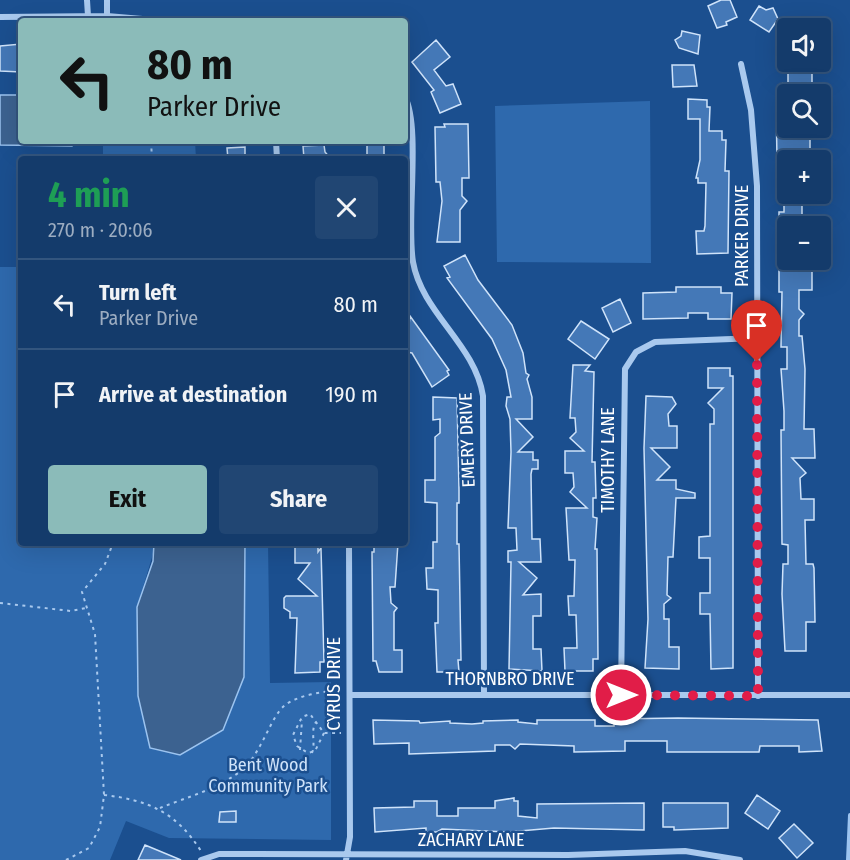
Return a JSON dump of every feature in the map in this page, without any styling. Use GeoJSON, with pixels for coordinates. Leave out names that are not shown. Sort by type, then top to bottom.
{"type":"FeatureCollection","features":[{"type":"Feature","properties":{"kind":"street"},"geometry":{"type":"LineString","coordinates":[[87,0],[88,16]]}},
{"type":"Feature","properties":{"kind":"street"},"geometry":{"type":"LineString","coordinates":[[107,0],[107,16]]}},
{"type":"Feature","properties":{"kind":"street"},"geometry":{"type":"LineString","coordinates":[[0,16],[131,18]]}},
{"type":"Feature","properties":{"kind":"street","name":"PARKER DRIVE"},"geometry":{"type":"LineString","coordinates":[[741,64],[750,110],[757,186],[758,696]]}},
{"type":"Feature","properties":{"kind":"street","name":"EMERY DRIVE"},"geometry":{"type":"LineString","coordinates":[[408,107],[411,117],[413,262],[427,296],[472,363],[483,396],[484,694]]}},
{"type":"Feature","properties":{"kind":"street","name":"TIMOTHY LANE"},"geometry":{"type":"LineString","coordinates":[[621,695],[625,369],[636,352],[655,342],[757,338]]}},
{"type":"Feature","properties":{"kind":"street","name":"CYRUS DRIVE"},"geometry":{"type":"LineString","coordinates":[[347,857],[350,733],[349,546]]}},
{"type":"Feature","properties":{"kind":"street","name":"THORNBRO DRIVE"},"geometry":{"type":"LineString","coordinates":[[350,692],[850,695]]}},
{"type":"Feature","properties":{"kind":"street"},"geometry":{"type":"LineString","coordinates":[[644,860],[646,851]]}},
{"type":"Feature","properties":{"kind":"street","name":"ZACHARY LANE"},"geometry":{"type":"LineString","coordinates":[[204,859],[219,854],[491,857],[685,851],[740,860]]}},
{"type":"Feature","properties":{"kind":"path"},"geometry":{"type":"LineString","coordinates":[[66,860],[89,848],[100,828],[104,795],[95,633],[82,592],[105,564],[112,546]]}},
{"type":"Feature","properties":{"kind":"path"},"geometry":{"type":"LineString","coordinates":[[0,603],[71,611],[87,608]]}},
{"type":"Feature","properties":{"kind":"path"},"geometry":{"type":"LineString","coordinates":[[160,808],[205,790],[242,769],[256,754],[282,706],[294,700],[334,690],[350,692]]}},
{"type":"Feature","properties":{"kind":"path"},"geometry":{"type":"LineString","coordinates":[[300,750],[293,735],[302,719],[310,714],[324,734]]}},
{"type":"Feature","properties":{"kind":"path"},"geometry":{"type":"LineString","coordinates":[[300,750],[302,719]]}},
{"type":"Feature","properties":{"kind":"path"},"geometry":{"type":"LineString","coordinates":[[312,753],[315,746],[313,728],[316,722]]}},
{"type":"Feature","properties":{"kind":"path"},"geometry":{"type":"LineString","coordinates":[[324,734],[350,733]]}},
{"type":"Feature","properties":{"kind":"path"},"geometry":{"type":"LineString","coordinates":[[312,753],[324,734]]}},
{"type":"Feature","properties":{"kind":"path"},"geometry":{"type":"LineString","coordinates":[[300,750],[312,753]]}},
{"type":"Feature","properties":{"kind":"path"},"geometry":{"type":"LineString","coordinates":[[104,795],[136,799],[160,808],[193,839],[204,859]]}},
{"type":"Feature","properties":{"kind":"green space"},"geometry":{"type":"Polygon","coordinates":[[[650,101],[651,263],[497,262],[495,106],[650,101]]]}},
{"type":"Feature","properties":{"kind":"green space"},"geometry":{"type":"Polygon","coordinates":[[[103,144],[195,144],[196,156],[103,156],[103,144]]]}},
{"type":"Feature","properties":{"kind":"green space","name":"Bent Wood Community Park"},"geometry":{"type":"Polygon","coordinates":[[[0,267],[18,267],[18,546],[154,546],[137,607],[244,677],[245,546],[268,546],[270,683],[331,682],[331,840],[169,838],[126,821],[110,860],[0,860],[0,267]]]}},
{"type":"Feature","properties":{"kind":"shaded area"},"geometry":{"type":"Polygon","coordinates":[[[0,95],[18,95],[18,144],[74,144],[72,146],[0,145],[0,95]]]}},
{"type":"Feature","properties":{"kind":"shaded area"},"geometry":{"type":"Polygon","coordinates":[[[154,546],[245,546],[244,677],[223,730],[180,755],[150,748],[138,696],[137,607],[153,561],[154,546]]]}},
{"type":"Feature","properties":{"kind":"building"},"geometry":{"type":"Polygon","coordinates":[[[721,0],[730,0],[737,17],[726,22],[727,25],[717,28],[708,6],[721,0]]]}},
{"type":"Feature","properties":{"kind":"building"},"geometry":{"type":"Polygon","coordinates":[[[759,6],[766,10],[773,8],[778,18],[769,32],[750,20],[759,6]]]}},
{"type":"Feature","properties":{"kind":"building"},"geometry":{"type":"Polygon","coordinates":[[[682,31],[700,35],[698,54],[679,48],[675,40],[681,36],[682,31]]]}},
{"type":"Feature","properties":{"kind":"building"},"geometry":{"type":"Polygon","coordinates":[[[436,40],[450,57],[434,70],[446,86],[453,84],[461,104],[440,113],[431,92],[434,90],[412,62],[436,40]]]}},
{"type":"Feature","properties":{"kind":"building"},"geometry":{"type":"Polygon","coordinates":[[[18,44],[18,72],[0,71],[0,46],[18,44]]]}},
{"type":"Feature","properties":{"kind":"building"},"geometry":{"type":"Polygon","coordinates":[[[672,65],[694,65],[697,86],[673,87],[672,65]]]}},
{"type":"Feature","properties":{"kind":"building"},"geometry":{"type":"Polygon","coordinates":[[[788,72],[812,72],[812,84],[783,84],[788,83],[788,72]]]}},
{"type":"Feature","properties":{"kind":"building"},"geometry":{"type":"Polygon","coordinates":[[[688,99],[707,100],[707,107],[710,107],[709,131],[722,131],[722,140],[726,140],[725,171],[729,171],[728,253],[697,254],[696,231],[704,231],[705,226],[706,183],[698,183],[698,178],[696,178],[700,160],[700,119],[688,119],[688,99]]]}},
{"type":"Feature","properties":{"kind":"building"},"geometry":{"type":"Polygon","coordinates":[[[776,102],[777,138],[810,138],[810,150],[777,150],[777,159],[776,102]]]}},
{"type":"Feature","properties":{"kind":"building"},"geometry":{"type":"Polygon","coordinates":[[[444,124],[468,124],[469,178],[462,178],[462,196],[467,201],[460,210],[460,242],[437,242],[442,201],[440,182],[436,182],[435,127],[445,127],[444,124]]]}},
{"type":"Feature","properties":{"kind":"building"},"geometry":{"type":"Polygon","coordinates":[[[367,144],[384,144],[384,156],[367,156],[367,144]]]}},
{"type":"Feature","properties":{"kind":"building"},"geometry":{"type":"Polygon","coordinates":[[[324,145],[328,156],[304,156],[303,146],[324,145]]]}},
{"type":"Feature","properties":{"kind":"building"},"geometry":{"type":"Polygon","coordinates":[[[245,147],[245,156],[228,156],[227,148],[245,147]]]}},
{"type":"Feature","properties":{"kind":"building"},"geometry":{"type":"Polygon","coordinates":[[[784,205],[802,205],[802,216],[779,216],[779,212],[784,212],[784,205]]]}},
{"type":"Feature","properties":{"kind":"building"},"geometry":{"type":"Polygon","coordinates":[[[465,255],[478,280],[512,325],[523,353],[526,373],[529,375],[527,379],[532,397],[532,419],[516,419],[533,437],[518,452],[533,452],[533,460],[538,460],[538,469],[532,469],[531,474],[532,539],[540,539],[541,562],[519,562],[537,578],[523,595],[541,594],[541,616],[533,616],[533,649],[541,649],[542,671],[509,669],[511,562],[508,562],[508,551],[517,550],[516,528],[508,528],[511,452],[510,419],[506,406],[507,397],[511,397],[506,370],[492,339],[447,278],[450,277],[444,266],[465,255]]]}},
{"type":"Feature","properties":{"kind":"building"},"geometry":{"type":"Polygon","coordinates":[[[812,270],[812,290],[799,290],[799,309],[804,314],[799,320],[799,336],[802,336],[805,369],[804,429],[814,429],[815,458],[792,458],[806,473],[800,478],[801,499],[814,499],[814,520],[805,520],[806,564],[813,564],[814,568],[815,622],[806,622],[806,651],[785,651],[782,594],[783,564],[788,564],[788,545],[782,544],[781,430],[784,430],[784,411],[781,369],[787,369],[787,347],[781,347],[782,292],[779,292],[779,271],[812,270]]]}},
{"type":"Feature","properties":{"kind":"building"},"geometry":{"type":"Polygon","coordinates":[[[676,287],[721,287],[721,293],[732,293],[731,319],[708,319],[708,313],[688,313],[688,318],[643,319],[643,293],[676,292],[676,287]]]}},
{"type":"Feature","properties":{"kind":"building"},"geometry":{"type":"Polygon","coordinates":[[[620,299],[631,323],[613,332],[602,308],[620,299]]]}},
{"type":"Feature","properties":{"kind":"building"},"geometry":{"type":"Polygon","coordinates":[[[410,316],[449,370],[447,371],[449,375],[432,387],[412,353],[408,352],[410,316]]]}},
{"type":"Feature","properties":{"kind":"building"},"geometry":{"type":"Polygon","coordinates":[[[581,321],[609,339],[595,359],[568,339],[581,321]]]}},
{"type":"Feature","properties":{"kind":"building"},"geometry":{"type":"Polygon","coordinates":[[[573,365],[590,365],[585,371],[594,372],[592,462],[595,462],[596,498],[593,498],[593,517],[597,518],[595,549],[597,549],[598,659],[593,659],[593,671],[565,671],[564,648],[577,648],[576,615],[569,615],[568,596],[574,596],[575,560],[569,560],[566,508],[587,508],[570,492],[574,487],[573,473],[565,473],[565,451],[584,451],[570,438],[576,432],[575,418],[570,418],[573,365]]]}},
{"type":"Feature","properties":{"kind":"building"},"geometry":{"type":"Polygon","coordinates":[[[708,368],[730,368],[730,376],[733,376],[733,668],[711,669],[710,614],[700,614],[700,593],[710,593],[710,558],[699,558],[699,537],[710,536],[710,424],[714,424],[714,409],[708,403],[723,388],[708,388],[708,368]]]}},
{"type":"Feature","properties":{"kind":"building"},"geometry":{"type":"Polygon","coordinates":[[[646,396],[672,397],[676,404],[668,414],[669,426],[677,426],[677,448],[651,448],[670,467],[657,480],[676,480],[676,489],[695,493],[695,498],[676,498],[673,557],[668,557],[667,595],[671,598],[664,604],[664,619],[669,619],[669,647],[679,647],[679,669],[645,668],[648,619],[644,448],[646,396]]]}},
{"type":"Feature","properties":{"kind":"building"},"geometry":{"type":"Polygon","coordinates":[[[433,397],[457,398],[459,503],[457,503],[457,544],[459,544],[461,660],[458,660],[459,672],[437,672],[435,623],[438,623],[438,590],[427,589],[426,568],[433,568],[433,542],[437,542],[437,503],[425,502],[425,480],[435,480],[435,437],[440,433],[440,419],[433,420],[433,397]]]}},
{"type":"Feature","properties":{"kind":"building"},"geometry":{"type":"Polygon","coordinates":[[[295,546],[318,546],[318,552],[321,548],[324,662],[320,662],[320,672],[295,673],[297,618],[290,618],[290,612],[284,608],[284,598],[286,596],[317,596],[298,579],[310,563],[295,563],[295,546]]]}},
{"type":"Feature","properties":{"kind":"building"},"geometry":{"type":"Polygon","coordinates":[[[374,546],[398,546],[395,587],[390,587],[391,603],[397,608],[394,612],[394,650],[402,650],[402,672],[379,672],[376,661],[373,661],[372,552],[374,552],[374,546]]]}},
{"type":"Feature","properties":{"kind":"building"},"geometry":{"type":"Polygon","coordinates":[[[614,719],[818,720],[822,751],[799,752],[799,746],[760,746],[759,752],[667,752],[667,741],[625,741],[625,751],[574,752],[574,746],[520,744],[515,749],[510,745],[495,745],[495,751],[409,754],[409,743],[374,744],[373,720],[419,721],[420,723],[450,721],[450,723],[472,724],[483,723],[483,721],[518,720],[518,722],[537,724],[537,720],[595,720],[595,726],[614,726],[614,719]]]}},
{"type":"Feature","properties":{"kind":"building"},"geometry":{"type":"Polygon","coordinates":[[[757,795],[780,811],[768,829],[745,813],[757,795]]]}},
{"type":"Feature","properties":{"kind":"building"},"geometry":{"type":"Polygon","coordinates":[[[514,798],[514,801],[518,801],[518,816],[537,818],[537,804],[644,803],[644,830],[554,828],[507,832],[442,829],[437,832],[426,832],[426,828],[375,832],[374,808],[414,807],[414,801],[437,801],[437,816],[458,816],[458,808],[495,808],[495,801],[514,798]]]}},
{"type":"Feature","properties":{"kind":"building"},"geometry":{"type":"Polygon","coordinates":[[[663,803],[728,803],[728,828],[674,830],[674,827],[663,827],[663,803]]]}},
{"type":"Feature","properties":{"kind":"building"},"geometry":{"type":"Polygon","coordinates":[[[236,811],[236,822],[219,822],[220,812],[236,811]]]}},
{"type":"Feature","properties":{"kind":"building"},"geometry":{"type":"Polygon","coordinates":[[[794,824],[813,843],[797,858],[779,838],[794,824]]]}},
{"type":"Feature","properties":{"kind":"building"},"geometry":{"type":"Polygon","coordinates":[[[145,845],[181,860],[138,860],[145,845]]]}},
{"type":"Feature","properties":{"kind":"waterway"},"geometry":{"type":"LineString","coordinates":[[848,860],[850,815]]}},
{"type":"Feature","properties":{"kind":"route"},"geometry":{"type":"LineString","coordinates":[[621,695],[758,696],[757,362]]}}]}
